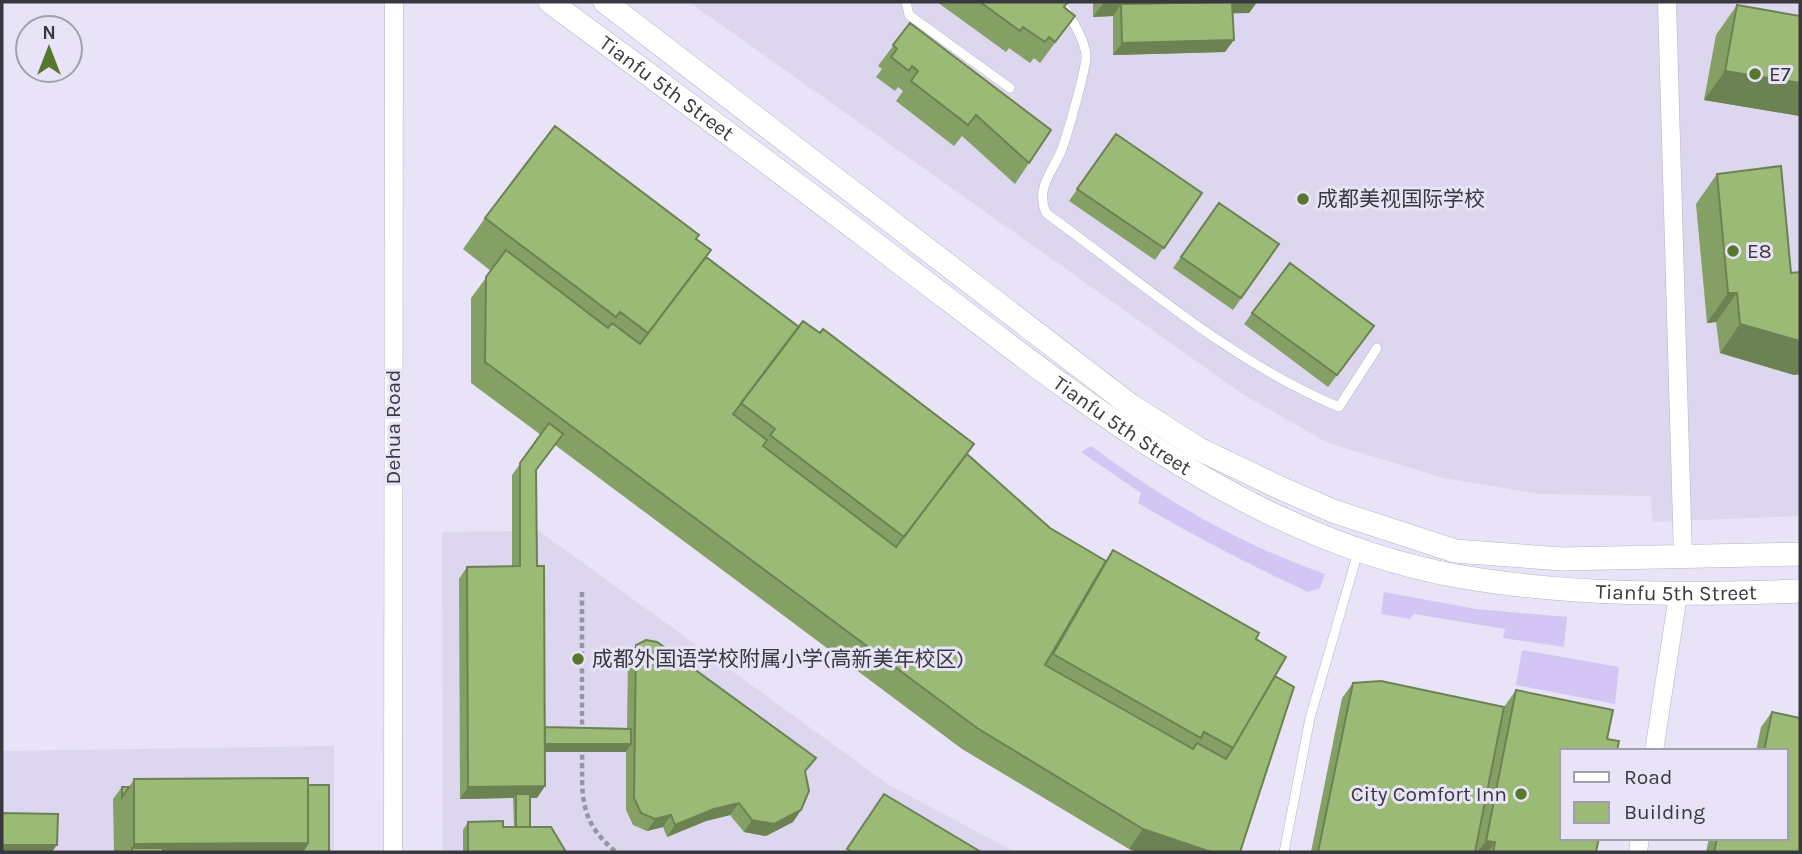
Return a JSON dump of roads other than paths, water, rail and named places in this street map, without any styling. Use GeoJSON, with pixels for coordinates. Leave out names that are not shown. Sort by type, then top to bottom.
{"type":"FeatureCollection","features":[{"type":"Feature","properties":{"kind":"street","name":"Dehua Road"},"geometry":{"type":"LineString","coordinates":[[393,852],[394,2]]}},
{"type":"Feature","properties":{"kind":"street","name":"Tianfu 5th Street"},"geometry":{"type":"LineString","coordinates":[[550,2],[730,134],[1080,399],[1257,508],[1359,549],[1457,576],[1678,595],[1800,591]]}},
{"type":"Feature","properties":{"kind":"street","name":"Tianfu 5th Street"},"geometry":{"type":"LineString","coordinates":[[604,2],[1130,405],[1199,449],[1334,511],[1455,551],[1562,559],[1800,554]]}},
{"type":"Feature","properties":{"kind":"street"},"geometry":{"type":"LineString","coordinates":[[1667,2],[1684,557]]}},
{"type":"Feature","properties":{"kind":"street"},"geometry":{"type":"LineString","coordinates":[[1654,749],[1678,595]]}},
{"type":"Feature","properties":{"kind":"lane"},"geometry":{"type":"LineString","coordinates":[[906,2],[909,15],[1010,88]]}},
{"type":"Feature","properties":{"kind":"lane"},"geometry":{"type":"LineString","coordinates":[[1061,2],[1072,20],[1086,56],[1062,149],[1042,187],[1041,201],[1046,212],[1242,356],[1294,388],[1339,407],[1377,348]]}},
{"type":"Feature","properties":{"kind":"lane"},"geometry":{"type":"LineString","coordinates":[[1284,852],[1310,718],[1359,549]]}},
{"type":"Feature","properties":{"kind":"place","name":"E7"},"geometry":{"type":"Point","coordinates":[1755,74]}},
{"type":"Feature","properties":{"kind":"place","name":"成都美视国际学校"},"geometry":{"type":"Point","coordinates":[1303,199]}},
{"type":"Feature","properties":{"kind":"place","name":"E8"},"geometry":{"type":"Point","coordinates":[1733,251]}},
{"type":"Feature","properties":{"kind":"place","name":"成都外国语学校附属小学(高新美年校区)"},"geometry":{"type":"Point","coordinates":[578,659]}},
{"type":"Feature","properties":{"kind":"place","name":"City Comfort Inn"},"geometry":{"type":"Point","coordinates":[1521,794]}}]}
